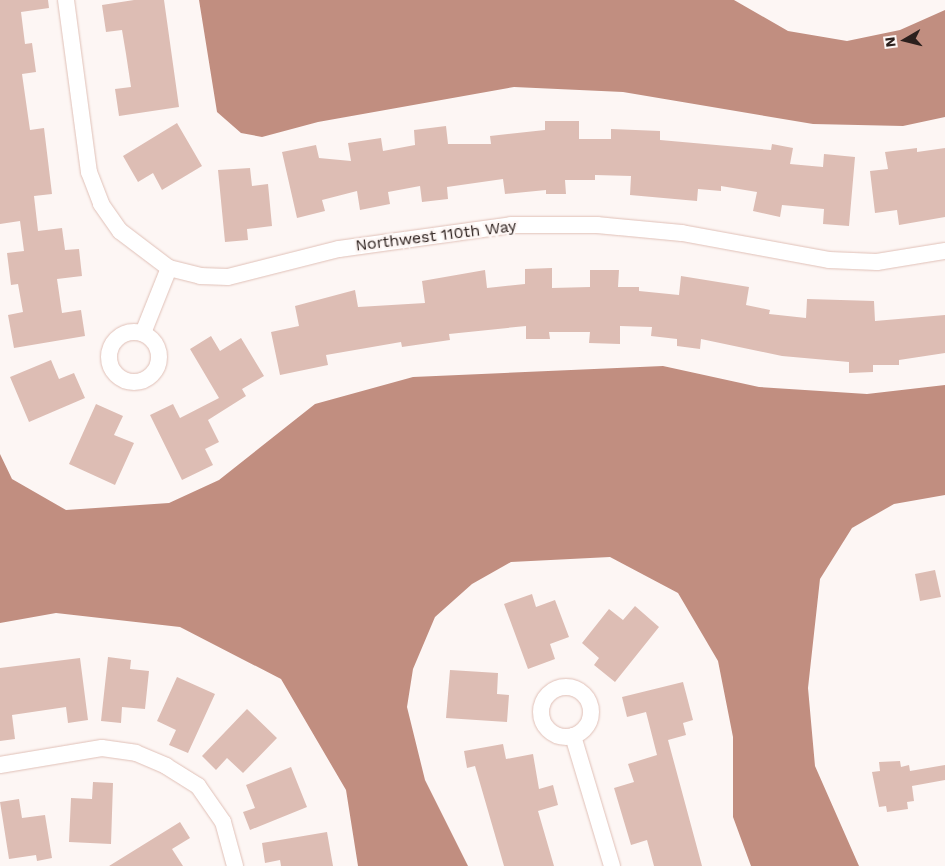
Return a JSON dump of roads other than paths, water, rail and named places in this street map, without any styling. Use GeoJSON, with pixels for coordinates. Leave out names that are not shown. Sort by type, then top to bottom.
{"type":"FeatureCollection","features":[{"type":"Feature","properties":{"kind":"street"},"geometry":{"type":"LineString","coordinates":[[66,0],[89,172],[101,204],[120,231],[168,268],[143,333]]}},
{"type":"Feature","properties":{"kind":"street","name":"Northwest 110th Way"},"geometry":{"type":"LineString","coordinates":[[168,268],[200,276],[228,277],[339,249],[511,225],[597,225],[682,233],[829,260],[877,262],[945,251]]}},
{"type":"Feature","properties":{"kind":"street"},"geometry":{"type":"LineString","coordinates":[[573,736],[612,866]]}},
{"type":"Feature","properties":{"kind":"street"},"geometry":{"type":"LineString","coordinates":[[0,765],[102,748],[136,753],[166,766],[198,786],[223,822],[235,866]]}}]}
